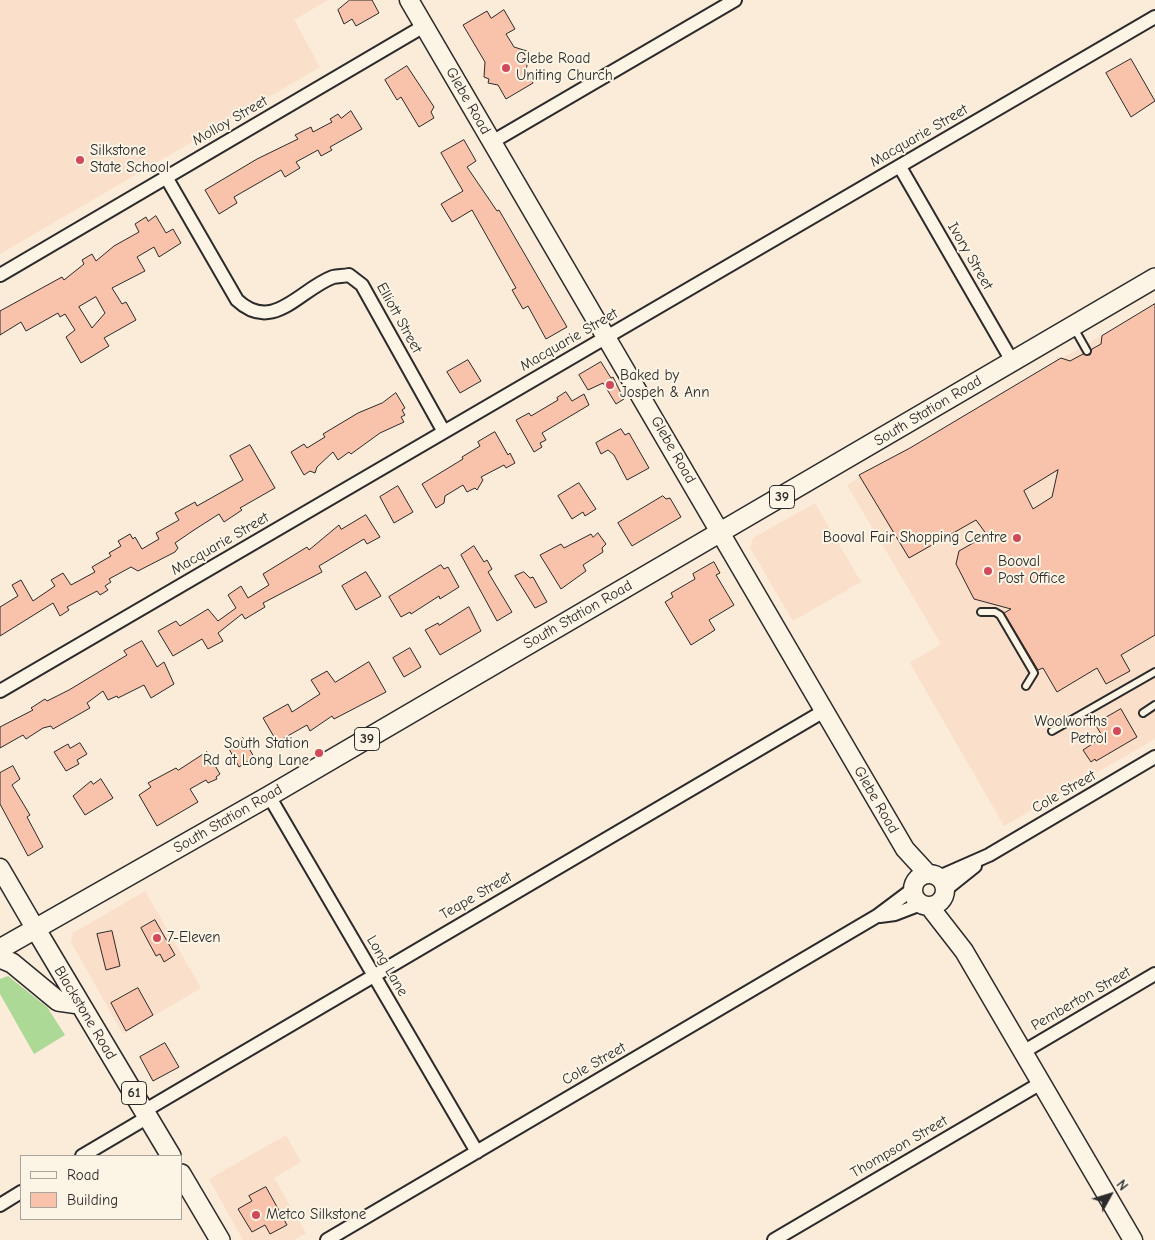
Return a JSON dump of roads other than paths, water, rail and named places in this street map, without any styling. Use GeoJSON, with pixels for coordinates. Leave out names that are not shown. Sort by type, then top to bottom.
{"type":"FeatureCollection","features":[{"type":"Feature","properties":{"kind":"main road","name":"South Station Road"},"geometry":{"type":"LineString","coordinates":[[0,949],[268,796],[1155,278]]}},
{"type":"Feature","properties":{"kind":"main road","name":"Blackstone Road"},"geometry":{"type":"LineString","coordinates":[[35,928],[170,1155]]}},
{"type":"Feature","properties":{"kind":"main road"},"geometry":{"type":"LineString","coordinates":[[0,958],[12,963],[58,1001],[79,1004]]}},
{"type":"Feature","properties":{"kind":"main road"},"geometry":{"type":"LineString","coordinates":[[182,1176],[220,1240]]}},
{"type":"Feature","properties":{"kind":"street","name":"Glebe Road"},"geometry":{"type":"LineString","coordinates":[[409,0],[1133,1240]]}},
{"type":"Feature","properties":{"kind":"street"},"geometry":{"type":"LineString","coordinates":[[492,142],[735,0]]}},
{"type":"Feature","properties":{"kind":"street","name":"Macquarie Street"},"geometry":{"type":"LineString","coordinates":[[0,690],[1155,17]]}},
{"type":"Feature","properties":{"kind":"street","name":"Molloy Street"},"geometry":{"type":"LineString","coordinates":[[0,275],[424,26]]}},
{"type":"Feature","properties":{"kind":"street","name":"Ivory Street"},"geometry":{"type":"LineString","coordinates":[[900,166],[1012,361]]}},
{"type":"Feature","properties":{"kind":"street","name":"Elliott Street"},"geometry":{"type":"LineString","coordinates":[[166,177],[237,300],[246,309],[266,314],[275,312],[333,278],[349,276],[362,285],[444,432]]}},
{"type":"Feature","properties":{"kind":"street","name":"Teape Street"},"geometry":{"type":"LineString","coordinates":[[84,1155],[146,1114],[374,975],[824,711]]}},
{"type":"Feature","properties":{"kind":"street","name":"Cole Street"},"geometry":{"type":"LineString","coordinates":[[327,1240],[877,916],[895,914],[929,890],[1155,757]]}},
{"type":"Feature","properties":{"kind":"street","name":"Long Lane"},"geometry":{"type":"LineString","coordinates":[[268,796],[477,1152]]}},
{"type":"Feature","properties":{"kind":"street","name":"Blackstone Road"},"geometry":{"type":"LineString","coordinates":[[0,868],[35,928]]}},
{"type":"Feature","properties":{"kind":"street","name":"Pemberton Street"},"geometry":{"type":"LineString","coordinates":[[1023,1052],[1155,974]]}},
{"type":"Feature","properties":{"kind":"street","name":"Thompson Street"},"geometry":{"type":"LineString","coordinates":[[774,1240],[1041,1083]]}},
{"type":"Feature","properties":{"kind":"street"},"geometry":{"type":"LineString","coordinates":[[0,1205],[20,1193]]}},
{"type":"Feature","properties":{"kind":"lane"},"geometry":{"type":"LineString","coordinates":[[1073,326],[1087,351]]}},
{"type":"Feature","properties":{"kind":"lane"},"geometry":{"type":"LineString","coordinates":[[981,612],[995,612],[1000,615],[1034,673],[1026,686]]}},
{"type":"Feature","properties":{"kind":"lane"},"geometry":{"type":"LineString","coordinates":[[1052,731],[1155,672]]}},
{"type":"Feature","properties":{"kind":"lane"},"geometry":{"type":"LineString","coordinates":[[1143,712],[1155,706]]}},
{"type":"Feature","properties":{"kind":"place","name":"Glebe Road Uniting Church"},"geometry":{"type":"Point","coordinates":[506,68]}},
{"type":"Feature","properties":{"kind":"place","name":"Silkstone State School"},"geometry":{"type":"Point","coordinates":[80,160]}},
{"type":"Feature","properties":{"kind":"place","name":"Baked by Jospeh & Ann"},"geometry":{"type":"Point","coordinates":[610,385]}},
{"type":"Feature","properties":{"kind":"place","name":"Booval Fair Shopping Centre"},"geometry":{"type":"Point","coordinates":[1017,538]}},
{"type":"Feature","properties":{"kind":"place","name":"Booval Post Office"},"geometry":{"type":"Point","coordinates":[988,571]}},
{"type":"Feature","properties":{"kind":"place","name":"Woolworths Petrol"},"geometry":{"type":"Point","coordinates":[1117,731]}},
{"type":"Feature","properties":{"kind":"place","name":"South Station Rd at Long Lane"},"geometry":{"type":"Point","coordinates":[319,753]}},
{"type":"Feature","properties":{"kind":"place","name":"7-Eleven"},"geometry":{"type":"Point","coordinates":[157,938]}},
{"type":"Feature","properties":{"kind":"place","name":"Metco Silkstone"},"geometry":{"type":"Point","coordinates":[256,1215]}}]}
